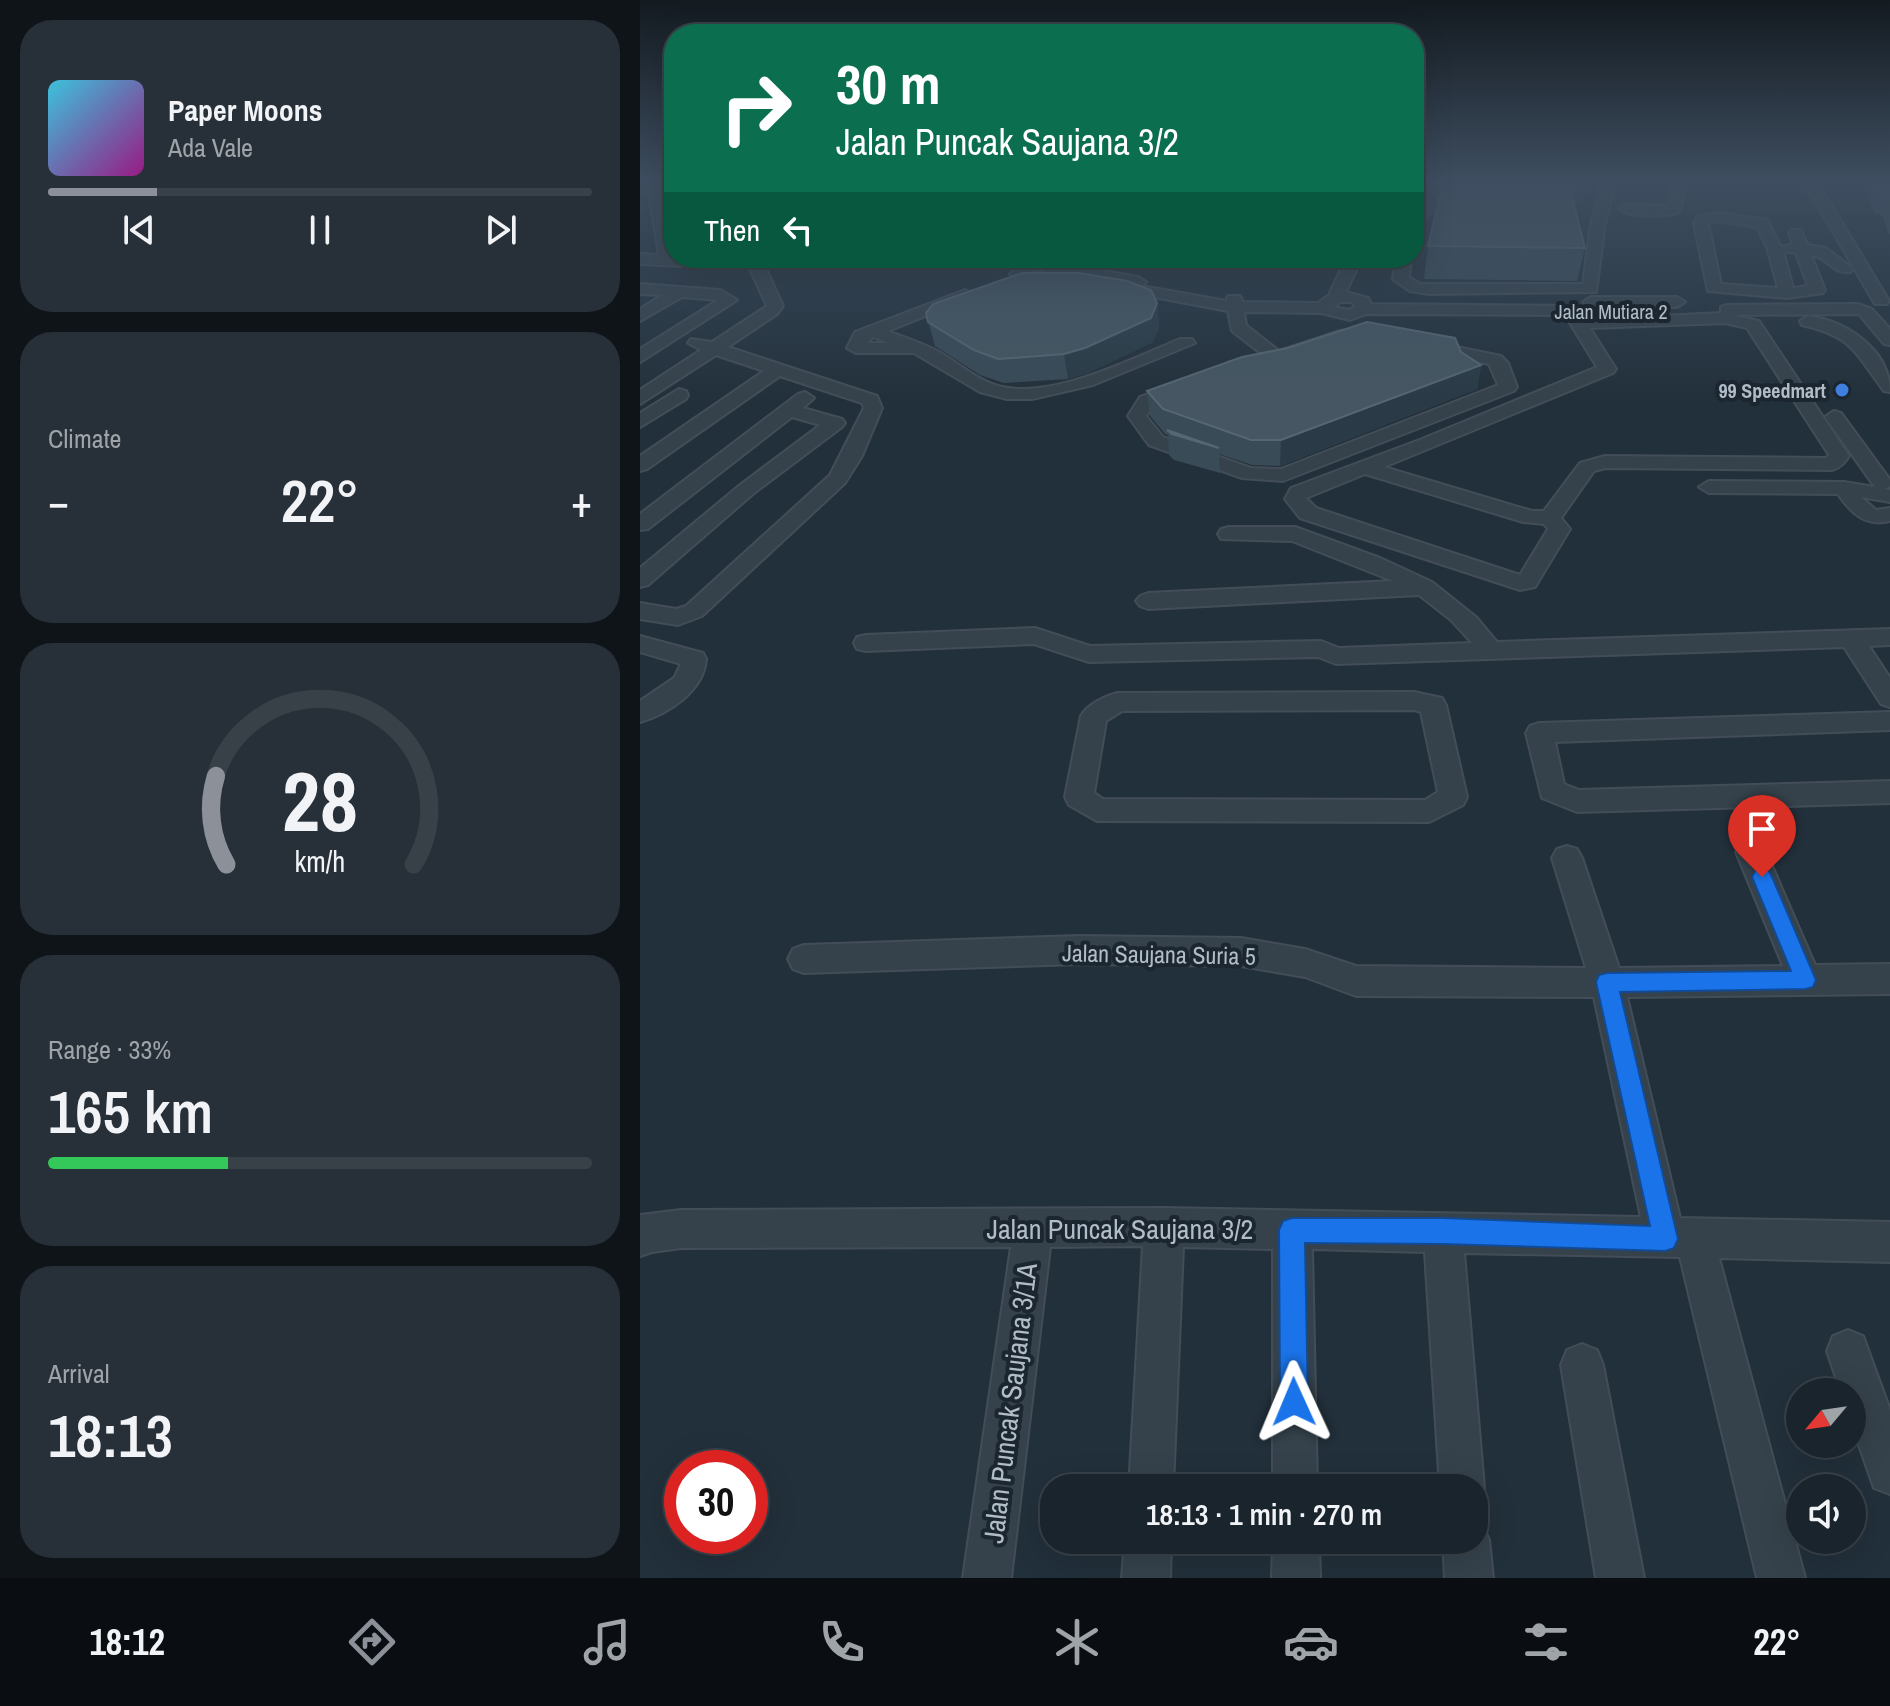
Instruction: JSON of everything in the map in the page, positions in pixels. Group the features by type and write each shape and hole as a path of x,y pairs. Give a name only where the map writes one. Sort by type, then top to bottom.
{"street":[{"path":"1402,268 1401,279 1416,288 1491,291 1590,289 1594,254"},
{"path":"1699,297 1700,254"},
{"path":"1776,254 1787,293"},
{"path":"1699,297 1817,290 1804,254"},
{"path":"1825,254 1845,269"},
{"path":"1836,254 1855,255 1888,309"},
{"path":"1836,254 1860,305 1890,340"},
{"path":"640,259 664,261"},
{"path":"640,398 771,311 775,306 757,268"},
{"path":"1344,302 1352,268"},
{"path":"1242,331 1344,302 1363,268"},
{"path":"1012,278 1033,280 1048,272 1235,303 1344,302"},
{"path":"640,380 751,310 766,287"},
{"path":"640,289 720,295 729,300 640,357"},
{"path":"917,348 856,348 861,336 976,291"},
{"path":"640,316 679,292"},
{"path":"1699,297 1727,297 1756,310 1827,322 1844,328 1890,387"},
{"name":"Jalan Mutiara 2","path":"1344,302 1699,297 1756,310"},
{"name":"Jalan Mutiara 2","path":"1344,302 1614,317 1860,305 1888,309"},
{"path":"1235,303 1267,322 1299,350"},
{"path":"1235,303 1236,325 1276,357"},
{"path":"1756,310 1874,488"},
{"path":"1498,321 1578,323 1614,317 1725,318 1753,325 1839,456 1832,464 1807,465 1605,462 1587,467 1550,518"},
{"path":"1363,467 1531,517 1550,518 1559,529 1527,582 1520,583 1308,513 1295,499 1298,492 1607,369 1578,323"},
{"path":"873,331 917,348 986,388 1021,393 1078,385 1186,343"},
{"path":"1363,333 1470,369 1499,363 1507,389 1283,475 1249,474 1156,441 1146,432 1137,416 1147,401 1172,390 1276,357 1363,333"},
{"path":"640,611 678,617 694,611 838,479 873,408 870,400 697,343"},
{"path":"640,421 738,355"},
{"path":"640,465 779,369"},
{"path":"640,524 823,385"},
{"path":"640,580 747,489 835,423 789,410"},
{"path":"640,465 747,489"},
{"path":"1709,487 1874,488"},
{"path":"1874,488 1860,511 1871,516 1890,514"},
{"path":"1229,534 1295,534 1372,563 1424,587 1465,618 1480,633 1489,649"},
{"path":"1148,601 1424,587"},
{"path":"866,643 1035,636 1089,654 1321,649 1336,656 1890,637"},
{"path":"1851,638 1890,698"},
{"path":"640,644 694,659 694,668 686,682 640,713"},
{"path":"1336,656 1337,700"},
{"path":"1337,700 1414,701 1433,705 1453,797 1429,811 1097,810 1079,797 1094,716 1117,702 1337,700"},
{"path":"1890,721 1539,733 1552,790 1577,801 1890,792"},
{"path":"1751,852 1805,980"},
{"path":"1567,858 1607,982 1781,1578"},
{"name":"Jalan Saujana Suria 5","path":"804,959 1079,950 1241,952 1305,963 1356,981 1472,984 1890,979"},
{"path":"1152,1474 1164,1227"},
{"name":"Jalan Puncak Saujana 3/2","path":"640,1237 644,1233 697,1228 1164,1227 1890,1242"},
{"name":"Jalan Puncak Saujana 3/1A","path":"987,1578 1033,1229"},
{"path":"1292,1230 1295,1474"},
{"path":"1443,1231 1461,1474"},
{"path":"1848,1351 1890,1472"},
{"path":"1582,1365 1620,1578"},
{"path":"1146,1578 1147,1554"},
{"path":"1296,1554 1296,1578"},
{"path":"1467,1554 1469,1578"}],"building":[{"path":"1022,273 1079,273 1127,281 1151,290 1157,303 1151,318 1085,348 1064,354 998,359 974,350 928,322 926,313 933,304"},
{"path":"1367,322 1455,338 1461,352 1481,365 1281,440 1251,440 1163,409 1147,391 1242,357 1288,348"},
{"path":"1167,430 1219,448 1172,434"}],"place":[{"name":"99 Speedmart","path":"1842,390"}],"route":[{"path":"1294,1402 1292,1230 1443,1231 1665,1239 1607,982 1805,980 1762,877"}]}
